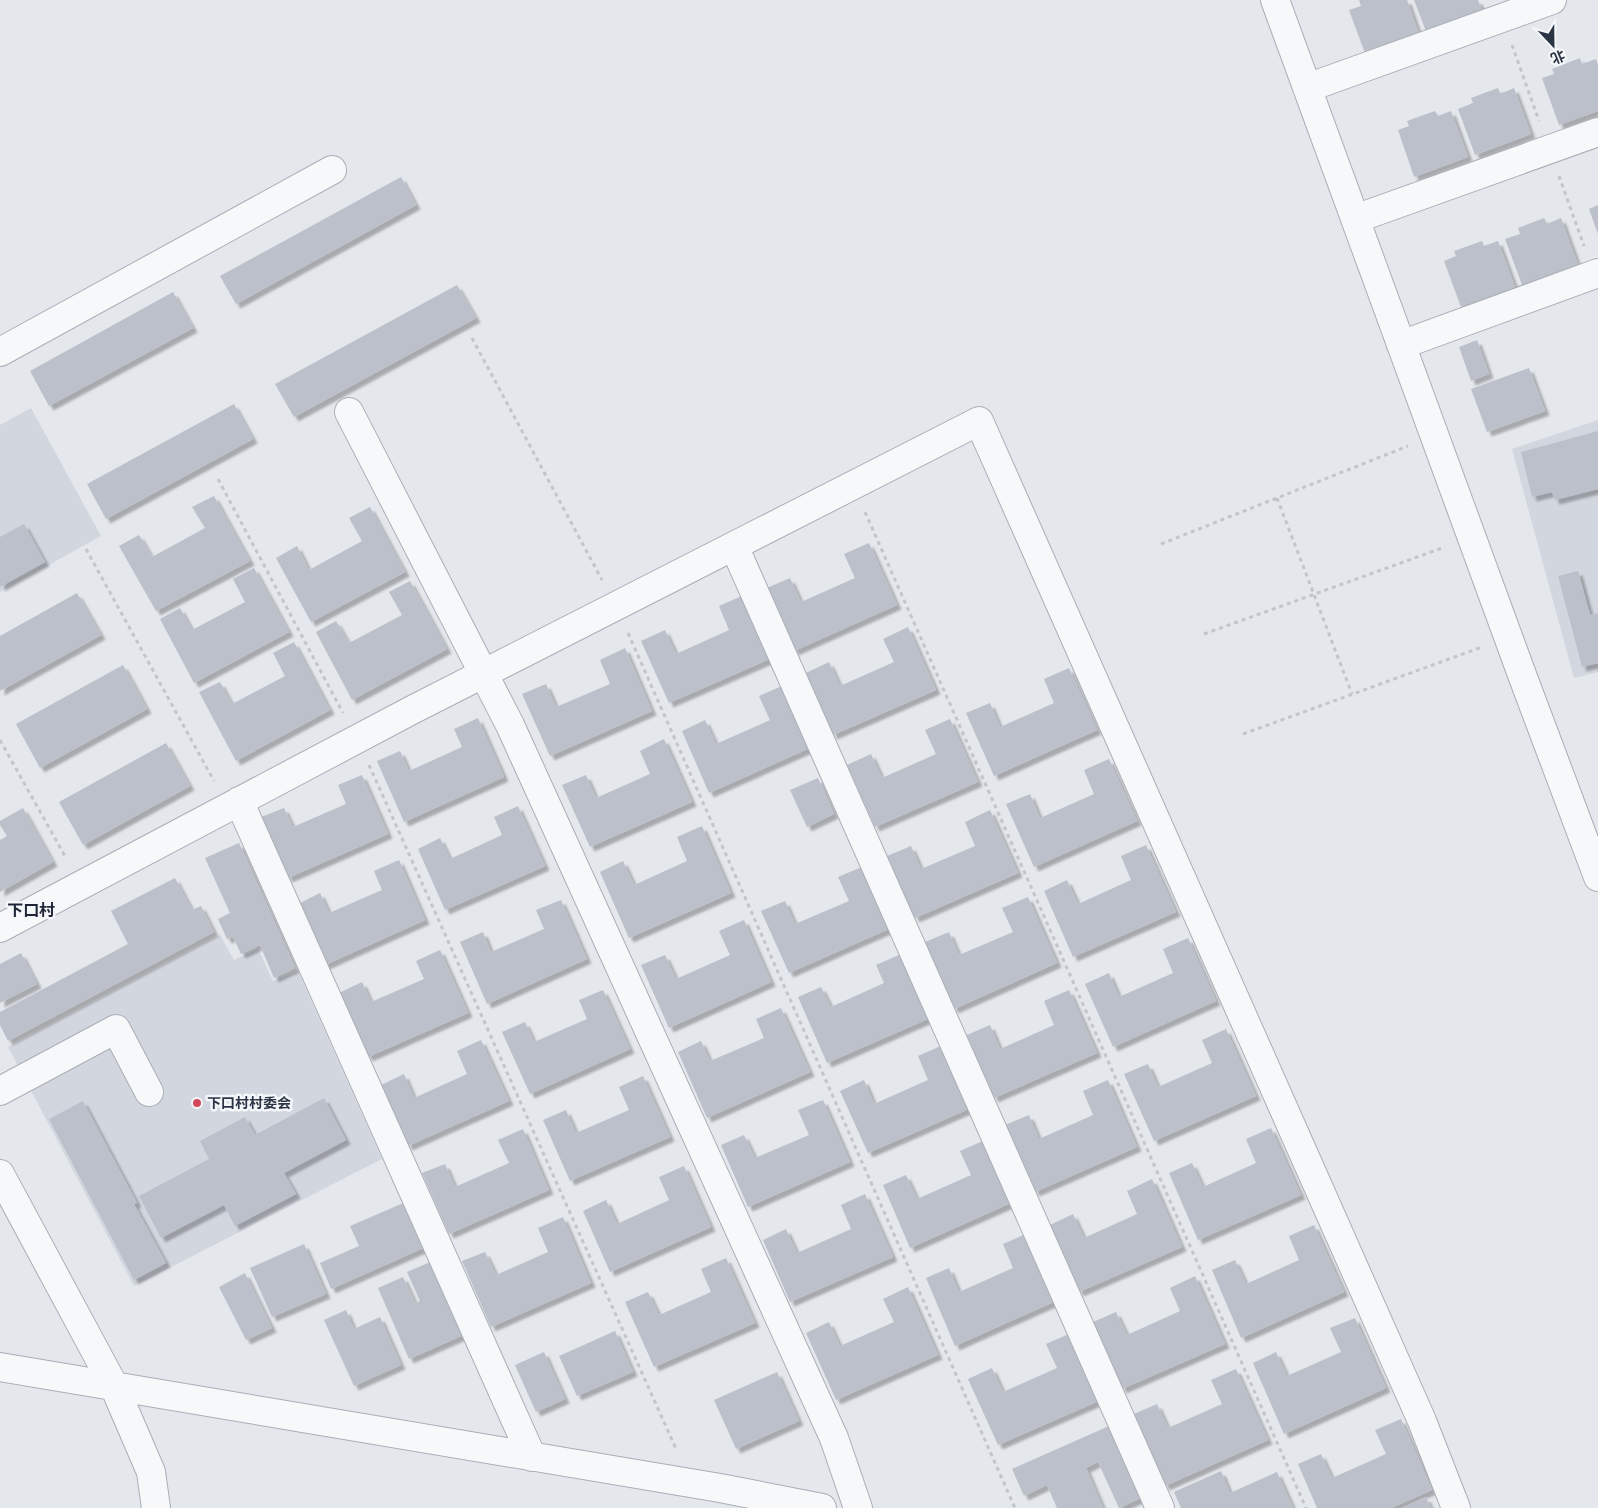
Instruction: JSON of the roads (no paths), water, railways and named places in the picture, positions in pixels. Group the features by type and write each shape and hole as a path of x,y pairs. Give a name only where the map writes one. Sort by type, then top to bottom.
{"street":[{"path":"1275,0 1471,537 1598,877"},
{"path":"1307,88 1552,0"},
{"path":"1355,219 1598,132"},
{"path":"0,352 332,170"},
{"path":"1401,345 1598,274"},
{"path":"349,412 510,725 834,1438 858,1508"},
{"path":"0,928 357,739 979,421 1422,1420 1456,1508"},
{"path":"734,546 1160,1508"},
{"path":"234,804 532,1457"},
{"path":"0,1091 116,1029 149,1092"},
{"path":"0,1174 114,1386 151,1472 156,1508"},
{"path":"0,1367 691,1483 822,1508"}],"place":[{"name":"下口村村委会","path":"197,1103"}],"district":[{"name":"下口村","path":"31,910"}]}
